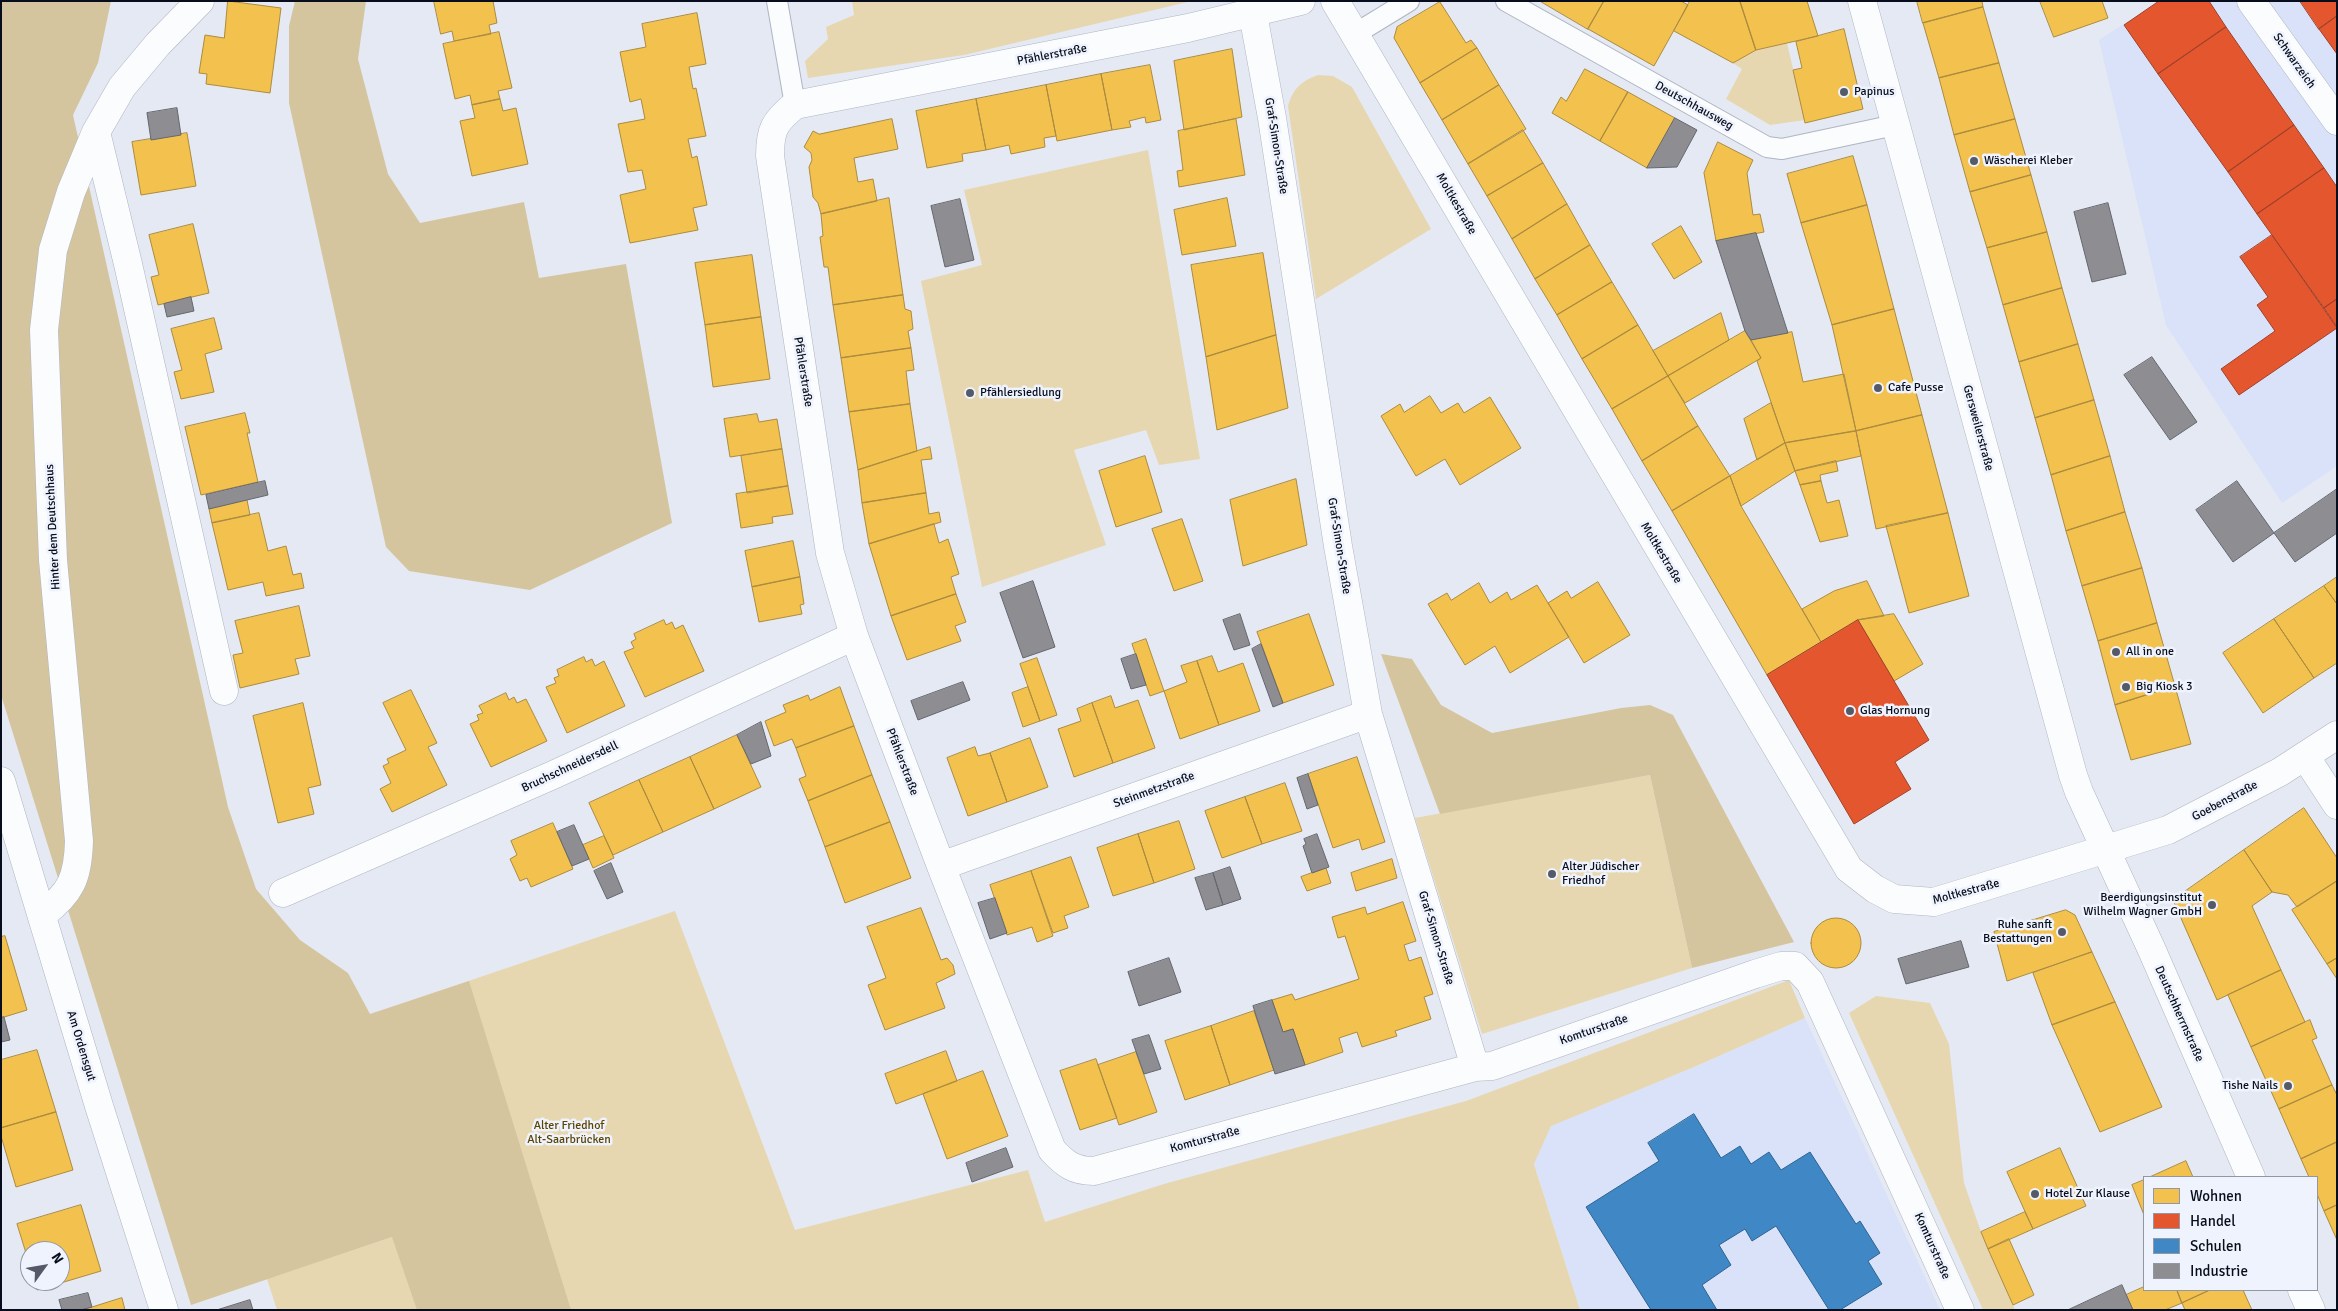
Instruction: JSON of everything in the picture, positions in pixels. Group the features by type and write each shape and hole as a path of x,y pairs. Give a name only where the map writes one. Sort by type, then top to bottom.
{"street":[{"name":"Hinter dem Deutschhaus","path":"42,915 62,900 78,867 79,841 53,560 44,330 53,250 71,192 96,132 122,87 158,44 200,1"},
{"name":"Pfählerstraße","path":"1042,1127 854,636 830,552 770,156 770,134 781,117 795,105 1188,28 1301,1"},
{"name":"Moltkestraße","path":"1335,1 1849,869 1875,889 1894,899 1934,902 2106,851"},
{"name":"Gersweilerstraße","path":"1862,1 2073,775 2106,851"},
{"name":"Schwarzeich","path":"2251,1 2337,121"},
{"name":"Graf-Simon-Straße","path":"1253,14 1272,118 1338,546 1368,714 1475,1067"},
{"path":"96,132 128,264 224,691"},
{"name":"Bruchschneidersdell","path":"283,893 537,783 854,636"},
{"name":"Steinmetzstraße","path":"941,866 1368,714"},
{"name":"Goebenstraße","path":"2106,851 2164,832 2184,823 2273,776 2337,735"},
{"path":"2305,756 2337,805"},
{"name":"Am Ordensgut","path":"1,781 99,1106 164,1310"},
{"name":"Deutschherrnstraße","path":"2106,851 2251,1176"},
{"name":"Komturstraße","path":"1042,1127 1052,1150 1064,1164 1079,1171 1094,1171 1475,1067 1492,1066 1781,966 1795,966 1810,982 1960,1310"},
{"path":"2302,1291 2311,1310"}],"lane":[{"path":"777,1 795,105"},
{"path":"1355,34 1409,1"},
{"name":"Deutschhausweg","path":"1513,3 1767,147 1782,149 1895,125"}],"shaded area":[{"path":"1,1 111,1 98,63 73,115 228,807 256,889 300,940 348,973 370,1014 469,981 571,1310 417,1310 392,1237 191,1305 1,695"},
{"path":"295,1 366,1 358,59 388,174 420,223 524,202 539,278 626,264 672,523 530,590 409,571 386,547 289,103 289,26"},
{"path":"2159,1 2337,1 2337,466 2282,503 2166,325 2099,40"},
{"path":"1381,654 1412,659 1441,705 1492,733 1621,708 1650,705 1673,715 1794,942 1692,968 1650,775 1440,814"},
{"path":"1805,1018 1940,1310 1580,1310 1534,1163 1551,1125 1694,1067"}],"green space":[{"path":"852,1 1192,1 964,55 808,78 805,61 828,39 826,27 854,15"},
{"path":"1787,43 1805,120 1770,125 1726,99 1742,69 1733,63 1756,50"},
{"path":"1318,75 1333,76 1352,87 1431,229 1316,299 1288,106 1298,86"},
{"path":"1148,150 1200,459 1159,465 1146,430 1074,450 1106,545 982,587 921,281 982,265 964,190"},
{"name":"Alter Jüdischer Friedhof","path":"1650,775 1692,968 1482,1034 1415,818"},
{"name":"Alter Friedhof Alt-Saarbrücken","path":"675,911 795,1230 1028,1170 1045,1222 1164,1184 1466,1101 1789,980 1805,1018 1694,1067 1551,1126 1534,1164 1580,1310 277,1310 267,1279 392,1237 324,1030"},
{"path":"1876,996 1930,1003 1949,1044 1964,1183 1981,1232 2015,1310 1983,1310 1849,1013"}],"building: Wohnen":[{"path":"228,1 281,8 270,93 206,84 207,74 199,73 205,35 224,38"},
{"path":"434,1 493,1 497,23 489,25 491,34 454,41 452,31 441,34"},
{"path":"1540,1 1604,1 1588,29"},
{"path":"1604,1 1681,1 1688,5 1654,66 1588,29"},
{"path":"1690,1 1740,1 1756,50 1733,63 1674,31"},
{"path":"1740,1 1807,1 1818,36 1756,50"},
{"path":"1917,1 1982,1 1983,7 1923,23"},
{"path":"2040,1 2102,1 2108,18 2054,37"},
{"path":"1440,2 1466,43 1471,40 1477,48 1420,83 1394,38 1397,27"},
{"path":"1983,7 1999,63 1939,78 1923,23"},
{"path":"697,13 706,64 689,67 693,89 696,88 706,136 688,139 692,158 697,156 707,205 693,208 698,230 630,243 620,195 646,189 642,170 628,172 618,124 645,119 641,99 630,102 620,52 646,47 642,24"},
{"path":"1844,29 1863,109 1805,123 1793,70 1802,68 1796,42"},
{"path":"499,32 512,88 498,91 500,99 472,105 470,95 455,99 443,44"},
{"path":"1477,48 1499,85 1442,120 1420,83"},
{"path":"1232,49 1242,117 1184,130 1174,61"},
{"path":"1999,63 2015,119 1954,135 1939,78"},
{"path":"1150,65 1161,120 1146,123 1145,117 1129,121 1131,127 1112,130 1101,74"},
{"path":"1585,69 1628,92 1600,141 1552,113 1561,97 1566,101"},
{"path":"1101,74 1112,130 1057,141 1046,85"},
{"path":"1046,85 1056,136 1044,138 1045,147 1011,154 1009,145 986,150 976,99"},
{"path":"1499,85 1526,129 1468,164 1442,120"},
{"path":"1628,92 1675,118 1647,168 1600,141"},
{"path":"500,99 503,111 516,108 528,164 472,176 460,121 475,118 472,105"},
{"path":"976,99 986,150 962,154 963,161 927,168 916,111"},
{"path":"892,119 898,149 854,158 858,182 873,179 877,201 821,214 818,203 813,197 809,167 812,160 811,153 804,147 813,131 819,134"},
{"path":"1236,119 1245,175 1179,187 1177,171 1183,170 1178,131"},
{"path":"2015,119 2031,175 1970,192 1954,135"},
{"path":"1523,130 1543,163 1487,196 1468,164"},
{"path":"187,133 196,186 141,195 132,142"},
{"path":"1718,142 1753,160 1747,173 1753,215 1760,214 1764,232 1716,241 1704,173"},
{"path":"1853,156 1867,205 1801,223 1787,174"},
{"path":"1543,163 1567,204 1512,239 1487,196"},
{"path":"2031,175 2047,232 1987,248 1970,192"},
{"path":"889,198 903,295 833,305 828,267 824,267 820,237 823,236 821,214"},
{"path":"1227,198 1236,246 1182,255 1174,210"},
{"path":"1567,204 1590,245 1535,279 1512,239"},
{"path":"1867,205 1894,309 1832,325 1801,223"},
{"path":"193,224 209,293 158,305 151,277 159,275 149,235"},
{"path":"1681,226 1702,262 1674,279 1652,244"},
{"path":"2047,232 2062,288 2003,305 1987,248"},
{"path":"1590,245 1612,282 1557,315 1535,279"},
{"path":"1263,253 1276,335 1206,357 1191,265"},
{"path":"752,255 761,317 705,325 695,263"},
{"path":"1612,282 1638,325 1582,359 1557,315"},
{"path":"2062,288 2078,344 2019,362 2003,305"},
{"path":"903,295 905,309 911,311 913,329 908,331 911,348 841,358 833,305"},
{"path":"1894,309 1922,415 1856,431 1832,325"},
{"path":"1721,313 1729,340 1668,376 1653,351"},
{"path":"761,317 770,379 713,387 705,325"},
{"path":"214,318 222,349 205,354 214,392 181,399 174,372 182,370 171,329"},
{"path":"1638,325 1668,376 1612,409 1582,359"},
{"path":"1745,331 1761,358 1685,403 1668,376"},
{"path":"1792,332 1803,382 1844,374 1856,431 1785,443 1757,361 1761,358 1751,340"},
{"path":"1276,335 1288,408 1217,430 1206,357"},
{"path":"2078,344 2094,400 2035,418 2019,362"},
{"path":"911,348 914,370 906,371 910,404 849,412 841,358"},
{"path":"1668,376 1698,426 1642,461 1612,409"},
{"path":"1430,396 1441,413 1458,403 1464,413 1490,397 1521,448 1460,485 1445,459 1416,476 1381,416 1400,404 1404,412"},
{"path":"2094,400 2110,456 2051,475 2035,418"},
{"path":"1771,403 1785,443 1757,460 1744,419"},
{"path":"910,404 917,451 858,470 849,412"},
{"path":"245,413 250,433 247,433 258,482 201,495 185,427"},
{"path":"757,414 759,422 777,419 782,449 730,457 724,419"},
{"path":"1922,415 1948,513 1876,529 1856,431"},
{"path":"1698,426 1730,476 1672,511 1642,461"},
{"path":"1856,431 1861,456 1795,471 1785,443"},
{"path":"1785,443 1795,471 1741,506 1730,476"},
{"path":"930,447 932,459 921,460 926,493 862,503 858,470"},
{"path":"782,449 788,486 747,493 741,456"},
{"path":"1145,456 1162,512 1116,527 1099,471"},
{"path":"2110,456 2125,512 2066,531 2051,475"},
{"path":"1836,461 1838,471 1820,475 1821,481 1800,485 1795,471"},
{"path":"1730,476 1741,506 1821,642 1767,675 1672,511"},
{"path":"1296,479 1307,545 1243,566 1230,500"},
{"path":"1821,481 1827,503 1839,500 1848,536 1820,542 1800,485"},
{"path":"788,486 793,514 772,517 773,523 741,528 736,494"},
{"path":"926,493 929,514 939,512 941,522 869,544 862,503"},
{"path":"247,500 250,515 212,523 209,509"},
{"path":"2125,512 2142,568 2082,586 2066,531"},
{"path":"259,513 268,551 286,546 293,575 301,573 304,588 266,596 263,582 228,590 212,523"},
{"path":"1948,513 1969,596 1909,613 1886,526"},
{"path":"1182,519 1203,581 1174,591 1152,529"},
{"path":"934,524 939,543 948,539 959,574 951,577 956,594 891,616 869,544"},
{"path":"793,541 800,577 752,587 745,551"},
{"path":"2142,568 2157,623 2098,641 2082,586"},
{"path":"800,577 804,604 800,605 802,614 759,622 752,587"},
{"path":"2337,577 2337,604 2324,586"},
{"path":"1867,581 1884,616 1858,620 1821,642 1802,609 1834,591"},
{"path":"1598,582 1630,635 1584,663 1548,603 1567,591 1571,598"},
{"path":"1479,583 1490,603 1507,592 1511,600 1537,585 1569,637 1510,673 1495,646 1465,665 1428,604 1447,593 1451,600"},
{"path":"2324,586 2337,604 2337,663 2314,678 2274,619"},
{"path":"956,594 966,622 955,626 961,641 907,660 891,616"},
{"path":"299,606 310,656 295,659 299,674 240,688 233,655 243,653 235,621"},
{"path":"1309,614 1334,685 1283,703 1257,632"},
{"path":"1894,614 1923,664 1894,681 1858,620"},
{"path":"2274,619 2314,678 2263,713 2223,653"},
{"path":"664,620 666,625 672,622 675,629 683,625 704,671 645,697 624,652 634,648 631,642 636,639 634,634"},
{"path":"2157,623 2175,686 2115,705 2098,641"},
{"path":"1146,639 1164,691 1150,696 1132,644"},
{"path":"1212,656 1218,672 1243,663 1260,711 1219,725 1197,661"},
{"path":"584,657 586,662 592,659 595,666 604,661 625,706 567,733 546,687 556,683 554,678 559,676 557,670"},
{"path":"1037,658 1057,715 1040,721 1020,664"},
{"path":"1197,661 1219,725 1180,739 1164,691 1187,682 1181,666"},
{"path":"2175,686 2191,744 2131,760 2115,705"},
{"path":"840,687 854,726 796,748 792,739 774,746 765,721 786,712 783,705 808,695 810,700"},
{"path":"1028,687 1040,721 1023,727 1012,693"},
{"path":"411,690 437,743 428,747 447,785 392,812 380,789 391,783 383,766 389,763 387,759 406,750 383,703"},
{"path":"506,693 509,700 514,697 517,703 526,699 547,741 491,767 470,724 479,720 477,715 483,713 479,706"},
{"path":"1111,696 1115,708 1138,700 1155,748 1113,763 1092,703"},
{"path":"303,703 321,785 308,788 314,814 278,823 253,716"},
{"path":"1092,703 1113,763 1074,777 1058,729 1081,721 1077,709"},
{"path":"854,726 872,775 808,801 799,779 806,776 796,748"},
{"path":"737,735 761,787 714,809 690,757"},
{"path":"1030,738 1048,787 1007,802 990,753"},
{"path":"975,747 978,756 990,753 1007,802 968,816 947,758"},
{"path":"690,757 714,809 663,832 639,780"},
{"path":"1357,757 1385,842 1362,850 1359,839 1333,848 1308,774"},
{"path":"872,775 890,822 825,847 808,801"},
{"path":"639,780 663,832 613,855 589,803"},
{"path":"1285,783 1302,831 1262,844 1245,797"},
{"path":"1245,797 1262,844 1222,858 1205,811"},
{"path":"2304,808 2337,858 2337,881 2297,907 2288,895 2272,892 2244,850"},
{"path":"1179,821 1195,869 1154,883 1138,834"},
{"path":"890,822 911,878 845,903 825,847"},
{"path":"553,823 573,869 531,887 527,878 520,881 510,859 517,855 511,841"},
{"path":"1138,834 1154,883 1113,896 1097,848"},
{"path":"604,836 614,858 593,868 583,845"},
{"path":"2244,850 2272,892 2252,906 2281,970 2217,1000 2173,900"},
{"path":"1071,857 1089,907 1064,916 1068,928 1053,933 1031,871"},
{"path":"1392,859 1397,878 1356,891 1351,873"},
{"path":"1326,868 1331,883 1307,891 1301,877"},
{"path":"1031,871 1053,936 1037,942 1032,927 1007,935 990,885"},
{"path":"2337,881 2337,958 2327,964 2292,910"},
{"path":"1403,902 1416,941 1404,945 1409,961 1421,957 1433,994 1424,997 1431,1019 1395,1031 1397,1036 1362,1047 1357,1032 1339,1038 1343,1052 1305,1065 1293,1029 1283,1032 1272,1000 1292,994 1295,1000 1359,979 1345,936 1338,938 1332,917 1365,907 1367,914"},
{"path":"921,908 941,960 947,958 953,965 955,974 936,983 945,1008 885,1030 868,985 886,978 867,927"},
{"path":"2066,910 2075,915 2092,952 2007,981 1994,932"},
{"path":"1836,918 1850,922 1857,929 1861,943 1857,957 1850,964 1836,968 1822,964 1815,957 1811,943 1815,929 1822,922"},
{"path":"5,936 27,1010 1,1018 1,937"},
{"path":"2092,952 2115,1002 2052,1025 2033,973"},
{"path":"2337,958 2337,979 2327,964"},
{"path":"2281,970 2305,1022 2251,1047 2228,995"},
{"path":"2115,1002 2162,1107 2100,1132 2052,1025"},
{"path":"1254,1011 1274,1070 1230,1085 1211,1026"},
{"path":"2310,1020 2317,1038 2312,1040 2332,1085 2279,1109 2251,1047"},
{"path":"1211,1026 1230,1085 1185,1100 1165,1041"},
{"path":"37,1050 56,1112 1,1128 1,1060"},
{"path":"946,1051 957,1081 896,1104 885,1074"},
{"path":"1136,1052 1157,1112 1119,1125 1098,1065"},
{"path":"1096,1059 1117,1118 1080,1130 1060,1071"},
{"path":"983,1071 1008,1136 947,1159 923,1094"},
{"path":"2332,1085 2337,1095 2337,1142 2301,1159 2279,1109"},
{"path":"56,1112 73,1170 16,1187 1,1136 1,1128"},
{"path":"2337,1142 2337,1205 2324,1211 2318,1196 2318,1176 2309,1176 2301,1159"},
{"path":"2060,1148 2086,1206 2033,1229 2007,1172"},
{"path":"2186,1161 2193,1176 2152,1176"},
{"path":"2143,1180 2143,1212 2132,1185"},
{"path":"81,1205 101,1271 70,1280 70,1241 22,1241 17,1224"},
{"path":"2337,1205 2337,1240 2324,1211"},
{"path":"2025,1212 2033,1229 1988,1249 1981,1232"},
{"path":"2009,1239 2034,1295 2013,1305 1988,1249"},
{"path":"2143,1287 2143,1291 2177,1291 2182,1303 2165,1310 2133,1310 2126,1295"},
{"path":"2177,1291 2208,1291 2182,1303"},
{"path":"2208,1291 2243,1291 2252,1310 2185,1310 2182,1303"},
{"path":"122,1298 125,1310 80,1310 92,1307"}],"building: Handel":[{"path":"2159,1 2209,1 2226,27 2158,74 2124,25"},
{"path":"2300,1 2337,1 2337,16 2319,29"},
{"path":"2337,16 2337,54 2319,29"},
{"path":"2226,27 2294,125 2228,172 2158,74"},
{"path":"2294,125 2324,168 2257,214 2228,172"},
{"path":"2324,168 2337,187 2337,299 2324,308 2257,214"},
{"path":"2272,235 2337,328 2239,395 2221,369 2275,331 2257,305 2268,297 2240,257"},
{"path":"2337,299 2337,327 2324,308"},
{"name":"Glas Hornung","path":"1858,620 1929,740 1895,762 1911,789 1854,824 1767,675"}],"building: Schulen":[{"path":"1694,1114 1721,1158 1740,1146 1751,1164 1769,1152 1781,1170 1810,1152 1856,1224 1860,1221 1880,1253 1868,1261 1882,1284 1840,1310 1829,1310 1776,1226 1752,1241 1745,1229 1719,1245 1731,1265 1702,1285 1717,1310 1651,1310 1586,1207 1659,1161 1648,1143"}],"building: Industrie":[{"path":"177,108 181,135 151,140 147,113"},
{"path":"1675,118 1697,130 1677,167 1647,168"},
{"path":"960,199 974,260 945,267 931,206"},
{"path":"2108,203 2126,274 2092,282 2074,212"},
{"path":"1756,233 1788,333 1751,340 1745,331 1716,241"},
{"path":"191,297 194,311 167,317 164,304"},
{"path":"2152,357 2197,422 2170,440 2124,375"},
{"path":"265,481 268,495 209,509 206,495"},
{"path":"2237,481 2274,533 2233,562 2196,510"},
{"path":"2337,489 2337,533 2295,562 2274,533"},
{"path":"1033,581 1055,647 1023,658 1000,593"},
{"path":"1240,614 1250,645 1234,650 1223,620"},
{"path":"1261,644 1283,703 1273,707 1252,649"},
{"path":"1136,654 1146,685 1131,689 1121,659"},
{"path":"963,682 970,700 918,720 911,701"},
{"path":"761,722 771,756 751,764 737,735"},
{"path":"1308,774 1318,805 1307,809 1297,778"},
{"path":"574,825 589,859 572,866 557,832"},
{"path":"1317,834 1329,867 1312,873 1303,846 1306,844 1304,839"},
{"path":"611,863 623,892 607,899 594,871"},
{"path":"1230,867 1241,899 1223,905 1213,873"},
{"path":"1213,873 1223,905 1206,910 1195,878"},
{"path":"995,898 1007,933 990,939 978,903"},
{"path":"1961,941 1969,967 1906,984 1898,959"},
{"path":"1169,958 1181,992 1139,1006 1128,972"},
{"path":"1272,1000 1283,1032 1293,1029 1305,1065 1275,1074 1253,1006"},
{"path":"4,1017 10,1040 1,1042 1,1018"},
{"path":"1149,1035 1161,1069 1144,1074 1132,1040"},
{"path":"1006,1148 1013,1167 972,1182 966,1163"},
{"path":"2122,1285 2133,1310 2068,1310"},
{"path":"88,1293 92,1307 80,1310 62,1310 59,1300"},
{"path":"250,1300 253,1310 217,1310"}],"place":[{"name":"Papinus","path":"1844,92"},
{"name":"Wäscherei Kleber","path":"1974,161"},
{"name":"Cafe Pusse","path":"1878,388"},
{"name":"Pfählersiedlung","path":"970,393"},
{"name":"All in one","path":"2116,652"},
{"name":"Big Kiosk 3","path":"2126,687"},
{"name":"Glas Hornung","path":"1850,711"},
{"name":"Alter Jüdischer Friedhof","path":"1552,874"},
{"name":"Beerdigungsinstitut Wilhelm Wagner GmbH","path":"2212,905"},
{"name":"Ruhe sanft Bestattungen","path":"2062,932"},
{"name":"Tishe Nails","path":"2288,1086"},
{"name":"Hotel Zur Klause","path":"2035,1194"}]}
